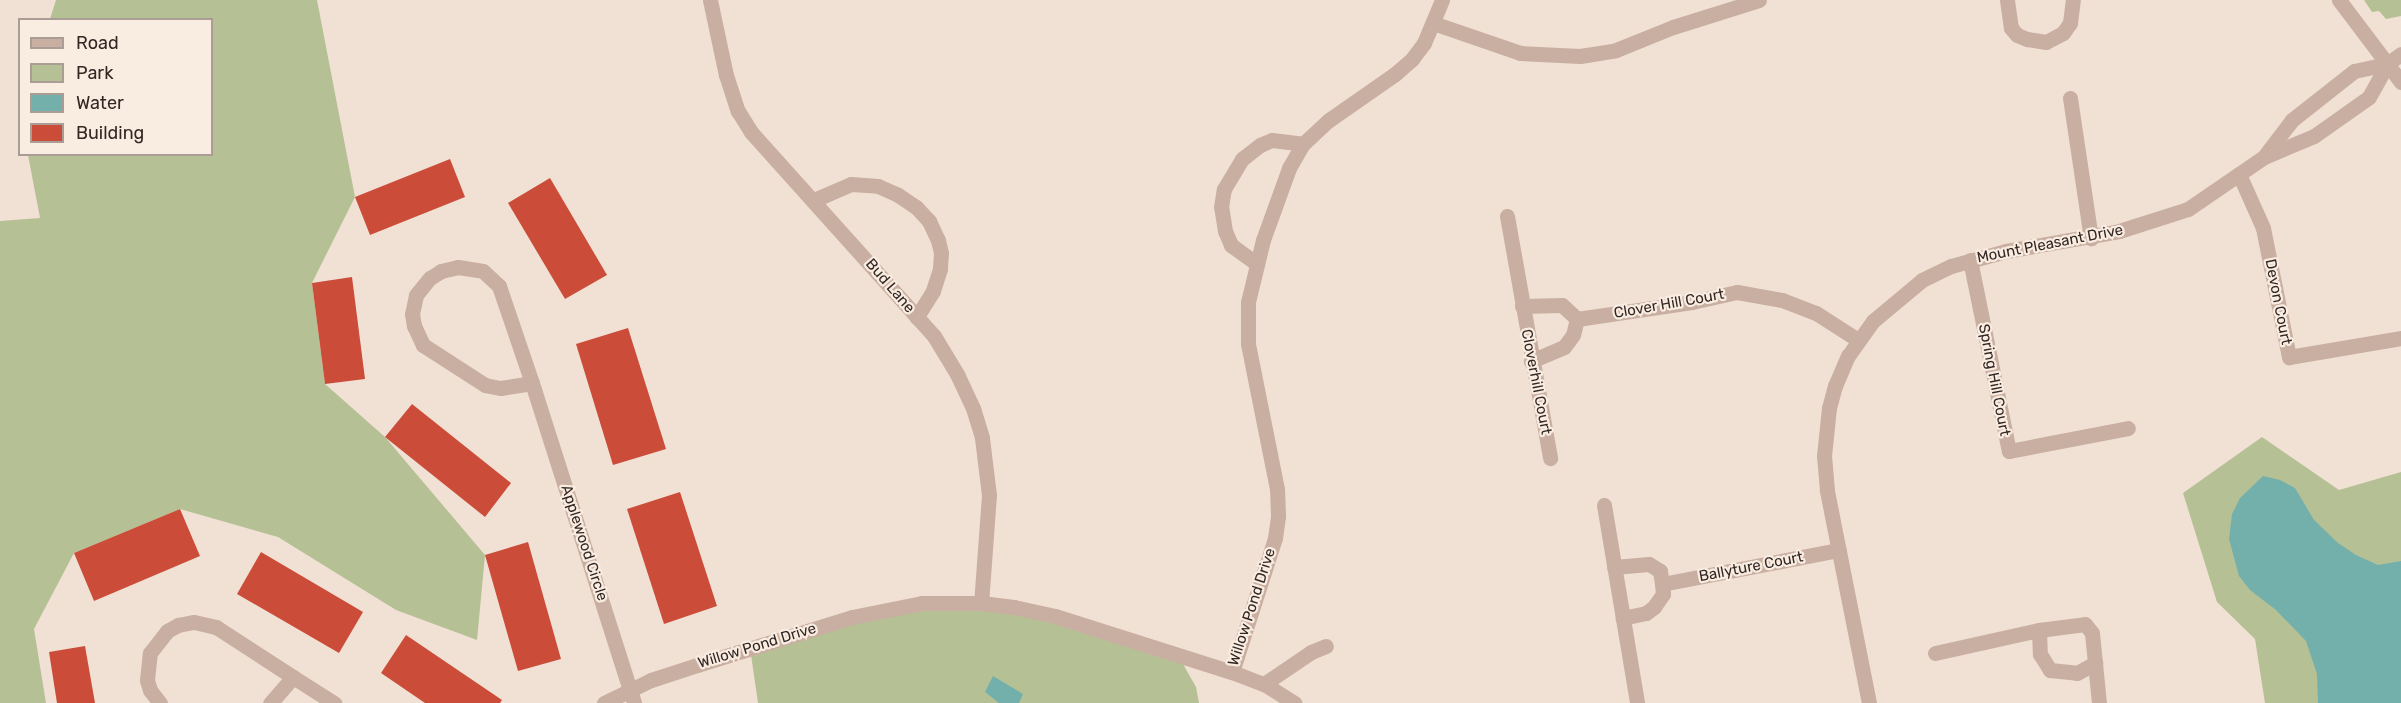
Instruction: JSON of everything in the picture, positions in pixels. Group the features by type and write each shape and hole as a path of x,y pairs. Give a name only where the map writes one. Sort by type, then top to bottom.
{"street":[{"name":"Bud Lane","path":"710,0 726,75 738,111 751,132 934,336 957,374 973,408 982,438 989,495 981,603"},
{"name":"Willow Pond Drive","path":"604,703 632,696 697,665 852,616 922,603 981,603 1055,616 1232,672 1275,538 1278,516 1277,489 1248,344 1248,302 1280,189 1302,144 1329,120 1395,74 1424,43 1442,0"},
{"path":"1433,23 1520,53 1580,56 1616,50 1673,27 1759,0"},
{"path":"2007,0 2011,28 2017,35 2046,42 2063,33 2070,23 2073,0"},
{"path":"2339,0 2401,82"},
{"path":"2387,64 2401,54"},
{"name":"Mount Pleasant Drive","path":"2265,157 2292,120 2354,71 2387,64"},
{"name":"Mount Pleasant Drive","path":"1869,703 1827,490 1824,437 1835,386 1858,340 1886,308 1922,280 1970,260 2006,251 2091,237 2158,220 2187,209 2265,157 2314,136 2369,97 2387,64"},
{"path":"2070,98 2091,237"},
{"path":"1257,264 1231,245 1225,231 1221,207 1224,189 1242,159 1260,145 1272,140 1302,144"},
{"name":"Devon Court","path":"2239,174 2263,228 2289,357 2401,338"},
{"path":"814,200 851,184 878,186 916,207 929,221 941,253 939,269 933,291 917,317"},
{"path":"1507,216 1522,306 1562,305 1577,319 1573,335 1564,347 1531,361"},
{"name":"Spring Hill Court","path":"1970,260 2008,451 2128,428"},
{"name":"Applewood Circle","path":"532,383 500,388 485,385 423,345 414,327 412,314 416,295 430,278 441,271 458,267 473,268 483,271 499,286 532,383 632,696"},
{"name":"Clover Hill Court","path":"1577,319 1692,302 1737,292 1782,300 1816,312 1858,340"},
{"name":"Cloverhill Court","path":"1522,306 1550,458"},
{"path":"1604,505 1637,703"},
{"name":"Ballyture Court","path":"1662,584 1839,550"},
{"path":"1614,567 1649,564 1660,571 1663,594 1654,607 1646,613 1623,618"},
{"path":"160,703 150,690 146,666 158,639 178,625 194,622 216,627 334,703"},
{"path":"1935,653 2039,630 2085,624 2092,633 2099,703"},
{"path":"2039,630 2040,654 2050,670 2077,673 2095,663"},
{"path":"1264,684 1311,652 1326,646"},
{"path":"1232,672 1264,684 1294,703"},
{"path":"270,703 293,677"}],"green space":[{"path":"56,0 317,0 355,197 312,283 325,384 385,437 485,555 477,640 396,610 278,537 180,509 74,553 34,629 46,703 0,703 0,221 40,218 28,156 213,156 213,18 50,18"},
{"path":"2364,0 2401,0 2401,16 2386,19 2379,11 2372,12"},
{"path":"2262,437 2339,490 2401,472 2401,703 2265,703 2255,639 2217,602 2183,493"},
{"path":"981,603 1179,657 1196,687 1199,703 758,703 750,648 852,617"}],"water":[{"path":"2263,476 2280,480 2295,488 2314,520 2338,543 2356,555 2378,565 2401,561 2401,703 2318,703 2317,674 2306,641 2276,610 2250,590 2239,576 2229,539 2232,514 2240,498"},
{"path":"993,676 1023,694 1019,703 999,703 985,692"}],"building":[{"path":"450,159 465,197 370,235 355,197"},
{"path":"550,178 607,275 565,299 508,203"},
{"path":"352,277 365,379 325,384 312,283"},
{"path":"628,328 666,449 613,465 576,344"},
{"path":"412,404 511,483 485,517 385,437"},
{"path":"680,492 717,606 664,624 627,509"},
{"path":"180,509 200,556 94,601 74,553"},
{"path":"528,542 561,659 518,671 485,555"},
{"path":"261,552 363,612 339,653 237,594"},
{"path":"406,635 502,700 500,703 425,703 381,673"},
{"path":"85,646 95,703 57,703 49,652"}]}
